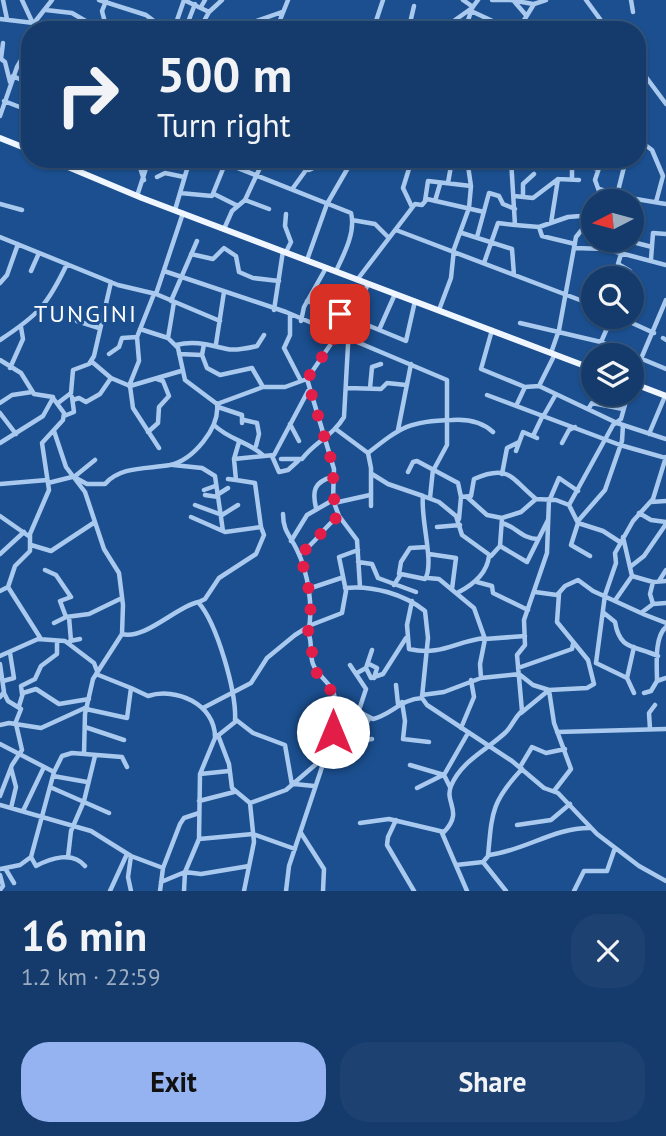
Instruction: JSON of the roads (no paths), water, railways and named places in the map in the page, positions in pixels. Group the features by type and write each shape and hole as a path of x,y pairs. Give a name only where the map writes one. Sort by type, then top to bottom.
{"main road":[{"path":"0,138 21,146"},
{"path":"70,168 137,196 581,364"},
{"path":"644,387 665,396"}],"street":[{"path":"3,0 7,19"},
{"path":"22,0 32,21"},
{"path":"39,21 52,0"},
{"path":"105,21 102,11 104,0 146,15 152,21"},
{"path":"178,21 184,0 208,12"},
{"path":"190,21 198,6 205,0"},
{"path":"204,21 208,12 222,0"},
{"path":"280,21 288,0"},
{"path":"376,21 383,0"},
{"path":"463,0 472,9 494,21"},
{"path":"468,21 478,0"},
{"path":"492,0 531,1 534,4"},
{"path":"512,0 525,14"},
{"path":"522,21 534,4 546,0"},
{"path":"586,0 601,21"},
{"path":"631,0 633,12"},
{"path":"410,21 414,6"},
{"path":"454,21 472,9"},
{"path":"46,10 72,13 86,21"},
{"path":"257,21 282,12"},
{"path":"0,19 21,24"},
{"path":"3,43 0,59 5,62 10,83"},
{"path":"0,116 3,99 21,61"},
{"path":"13,76 21,80"},
{"path":"646,79 666,104"},
{"path":"3,99 21,108"},
{"path":"646,146 652,150 663,176 656,202"},
{"path":"140,168 144,180"},
{"path":"137,196 147,168"},
{"path":"175,210 187,168"},
{"path":"214,194 224,168"},
{"path":"238,168 345,209 352,215 347,246 336,271"},
{"path":"224,229 232,211 245,200 258,168"},
{"path":"293,188 310,168"},
{"path":"309,171 316,168"},
{"path":"307,260 327,204 348,168"},
{"path":"409,168 403,188 412,207"},
{"path":"448,183 450,168"},
{"path":"439,310 451,278 454,250 469,208 471,186 468,168"},
{"path":"512,168 515,225"},
{"path":"572,168 572,179"},
{"path":"596,168 599,169 595,180 598,189"},
{"path":"618,189 624,168"},
{"path":"157,177 164,173 184,177"},
{"path":"523,197 523,184 534,174"},
{"path":"514,196 533,198 558,179 579,180"},
{"path":"551,223 558,179"},
{"path":"357,279 412,207 415,204 422,205 425,201 426,181 471,186"},
{"path":"435,201 440,183"},
{"path":"477,237 489,193 499,196 503,204 515,209"},
{"path":"180,194 206,197 214,194 239,206"},
{"path":"245,200 269,209"},
{"path":"644,200 666,204"},
{"path":"425,201 484,212"},
{"path":"0,204 22,210"},
{"path":"159,448 130,400 130,386 139,361 137,337 183,213"},
{"path":"274,310 284,252 291,242 285,226 286,214"},
{"path":"484,264 498,223 539,227 568,217 581,216"},
{"path":"352,220 375,224 389,238"},
{"path":"539,227 542,236 574,246 605,248 666,265"},
{"path":"396,230 581,300"},
{"path":"539,386 553,354 574,246 581,232"},
{"path":"462,233 513,250 514,275"},
{"path":"651,259 653,233 666,234"},
{"path":"0,237 111,282 155,294 220,321"},
{"path":"169,338 173,301 180,276 197,241"},
{"path":"0,283 7,275 18,244"},
{"path":"644,245 652,247"},
{"path":"191,254 213,259 224,248 236,256 239,272 253,278 279,281"},
{"path":"31,271 39,253"},
{"path":"621,254 618,264 621,266"},
{"path":"0,340 21,327 43,306 67,264"},
{"path":"301,321 307,302 326,268"},
{"path":"163,271 290,315 447,380 447,445 434,469 422,519 429,554 427,578"},
{"path":"41,639 11,594 4,589 15,566 28,554 30,537 48,492 42,443 64,416 74,412 71,393 73,370 91,361 111,282"},
{"path":"308,390 272,456 275,469 279,472 288,470 311,447 326,440 337,430 347,410 351,318 368,284"},
{"path":"216,344 225,292"},
{"path":"379,330 394,293"},
{"path":"644,355 666,300"},
{"path":"307,302 406,341 415,301"},
{"path":"217,405 263,387 285,387 304,380 336,335 338,313"},
{"path":"290,315 290,335 284,348 304,380 326,440 334,469 333,501 339,516 356,541 360,587"},
{"path":"77,321 99,328"},
{"path":"520,323 601,342 607,329"},
{"path":"10,368 23,339 21,327"},
{"path":"644,328 654,333"},
{"path":"140,329 169,338 176,345 181,371 190,386 217,405 242,415 243,422 257,423 259,434 256,446"},
{"path":"492,330 481,369 526,387 539,386 620,424 666,439"},
{"path":"176,345 189,342 216,344 229,349 254,347 262,343 264,335"},
{"path":"109,354 119,347 122,338 137,337"},
{"path":"204,344 202,355 205,365 216,374 237,374 252,368 263,387"},
{"path":"179,354 202,355"},
{"path":"0,360 21,373 32,392"},
{"path":"644,360 666,369"},
{"path":"91,361 111,378 130,386 181,371"},
{"path":"370,388 372,367 381,364"},
{"path":"398,430 411,364"},
{"path":"74,400 79,398 87,401 97,397 111,378"},
{"path":"148,432 158,423 159,407 169,396 163,381 157,379"},
{"path":"347,388 381,389 387,383 406,385"},
{"path":"517,404 526,387"},
{"path":"0,402 12,395 32,392 53,399 64,416"},
{"path":"58,403 71,393"},
{"path":"516,451 523,432 535,437 543,415 556,394"},
{"path":"487,395 517,404 620,445 666,457 650,503 639,513 615,553 616,563 605,595 596,663"},
{"path":"649,434 665,396"},
{"path":"0,443 43,416 53,399"},
{"path":"589,408 592,403 623,409"},
{"path":"173,464 202,443 214,425 217,405"},
{"path":"590,556 571,545 578,522 605,490 620,445 620,424 624,406"},
{"path":"0,413 16,434"},
{"path":"368,453 398,430 431,419 467,419 493,432"},
{"path":"290,424 299,441"},
{"path":"569,505 606,439 620,424"},
{"path":"214,425 239,442 256,446 264,456"},
{"path":"562,443 569,430 576,427"},
{"path":"337,430 368,453 372,474 371,506"},
{"path":"54,431 72,476 85,492 109,560 120,575 122,634 96,672 86,708 84,754"},
{"path":"236,480 234,459 239,442"},
{"path":"502,474 507,447 519,442"},
{"path":"234,459 272,456"},
{"path":"281,459 299,460"},
{"path":"0,484 47,482 72,476 94,460"},
{"path":"408,472 415,461 434,469 458,483 464,497 487,515 511,526 525,538 538,539"},
{"path":"72,476 87,484 104,484 110,477 122,472 173,464 205,470 215,476 223,531"},
{"path":"464,497 471,495 474,479 491,472 521,482 536,499"},
{"path":"372,474 388,484 426,497 459,522"},
{"path":"316,508 314,488 320,481 332,477"},
{"path":"520,713 517,652 525,646 524,620 547,553 550,499 559,478 578,491"},
{"path":"122,634 137,634 171,613 205,599 219,578 256,554 264,535 256,483 228,479"},
{"path":"215,486 204,493 217,496 228,488"},
{"path":"291,541 307,515 316,508 333,501 370,495"},
{"path":"464,497 459,522 462,535 489,556"},
{"path":"502,521 521,512 536,499 550,499 569,505 578,522 622,540 632,576 616,599"},
{"path":"650,503 666,500"},
{"path":"195,505 222,515"},
{"path":"222,515 238,505"},
{"path":"630,567 644,556 666,523 650,520 639,513"},
{"path":"283,514 283,528 299,554 308,589 311,625 308,632 313,643 312,662 333,693 332,741 323,758 295,847 286,891"},
{"path":"0,516 30,537"},
{"path":"299,554 316,542 324,528 339,516"},
{"path":"191,517 223,531 261,527"},
{"path":"500,546 526,563 548,520"},
{"path":"489,556 493,556 500,546 502,521"},
{"path":"31,545 51,551 95,522"},
{"path":"437,527 459,522"},
{"path":"0,554 24,532"},
{"path":"394,585 401,562 410,548 427,547"},
{"path":"203,708 251,683 278,647 311,625 342,614 344,588 341,555 358,550"},
{"path":"429,554 456,558 452,589"},
{"path":"457,593 477,583 488,565 489,556"},
{"path":"358,562 369,562 378,578 416,592"},
{"path":"45,570 56,575 71,597 60,601 68,617 68,641 94,663 96,672"},
{"path":"653,604 650,594 656,581 666,570"},
{"path":"399,575 434,577 476,611 484,639 481,678"},
{"path":"632,576 666,581"},
{"path":"308,589 341,578"},
{"path":"518,671 533,685 549,690 593,686 589,662 557,622 559,594 565,586 578,580 666,625 662,631 657,681 652,691 644,693"},
{"path":"477,583 492,586 493,593 528,610"},
{"path":"344,588 360,587 399,595 425,611 427,652 422,697"},
{"path":"535,592 559,594"},
{"path":"54,623 68,617 89,614 122,598"},
{"path":"412,601 407,637 409,649 427,652 484,639 525,636"},
{"path":"184,891 185,872 199,839 201,774 216,736 232,725 235,719 227,663 198,602"},
{"path":"643,614 653,604 666,603"},
{"path":"604,613 615,622 621,641 658,656"},
{"path":"374,678 386,671 390,660 407,637"},
{"path":"0,656 41,639 80,639"},
{"path":"0,796 11,767 21,753 22,741 16,724 20,714 21,686 35,679 41,666 57,654 57,641"},
{"path":"346,705 369,718 384,716 400,703 444,692 471,680 518,671 572,649 573,643"},
{"path":"634,647 627,678 634,693"},
{"path":"357,673 367,666 372,650"},
{"path":"3,681 14,678 10,653"},
{"path":"589,662 627,678"},
{"path":"0,664 2,695 19,706"},
{"path":"349,665 366,689 358,713"},
{"path":"367,666 377,668 374,678"},
{"path":"367,666 374,678"},
{"path":"96,672 148,696 165,692 193,701 211,717 234,792 250,803 254,842 244,891"},
{"path":"657,681 666,678"},
{"path":"460,728 474,697 471,680"},
{"path":"396,685 405,721 403,739 429,742"},
{"path":"0,725 16,724 41,728 86,708 126,719 131,688"},
{"path":"22,694 37,690 59,704 89,699"},
{"path":"450,788 464,765 506,732 515,716 549,690"},
{"path":"549,690 557,732 565,749 570,772 554,791"},
{"path":"422,697 460,728 521,768 544,788 554,791 615,848 666,881"},
{"path":"650,729 649,713 655,705"},
{"path":"360,740 369,718"},
{"path":"235,719 253,733 285,745 293,785"},
{"path":"85,727 124,740"},
{"path":"557,732 666,729"},
{"path":"418,788 444,775 468,733"},
{"path":"332,741 339,738 353,742 372,739"},
{"path":"0,744 21,753 54,774 87,782"},
{"path":"488,856 489,822 494,809 532,747 546,752 565,749"},
{"path":"14,883 3,868 23,864 31,857 50,787 62,755 122,757 127,766"},
{"path":"68,857 95,756"},
{"path":"250,803 293,785 312,764 323,758"},
{"path":"410,765 444,775 450,788 454,813 449,827 442,834"},
{"path":"11,767 16,787 11,808"},
{"path":"23,811 44,767"},
{"path":"201,774 229,771"},
{"path":"293,785 314,786"},
{"path":"50,787 109,813"},
{"path":"199,801 234,792"},
{"path":"517,825 551,820 570,804"},
{"path":"0,805 97,834 129,855 163,868"},
{"path":"160,891 163,868 180,824 184,818 199,813"},
{"path":"360,823 376,818 396,820 442,834 467,891"},
{"path":"396,820 389,831 387,845 414,891"},
{"path":"456,866 483,862 488,856 574,828 592,828"},
{"path":"199,839 253,834 295,847 307,845"},
{"path":"301,834 324,869 323,891"},
{"path":"254,842 260,836"},
{"path":"574,891 583,871 607,870 615,848"},
{"path":"110,891 129,855"},
{"path":"129,855 128,877 131,891"},
{"path":"31,857 36,866 68,857 79,859 85,866"},
{"path":"483,862 506,891"},
{"path":"161,882 185,872 201,874 249,866"},
{"path":"0,875 3,887 0,890"}],"district":[{"name":"TUNGINI","path":"86,313"}]}
